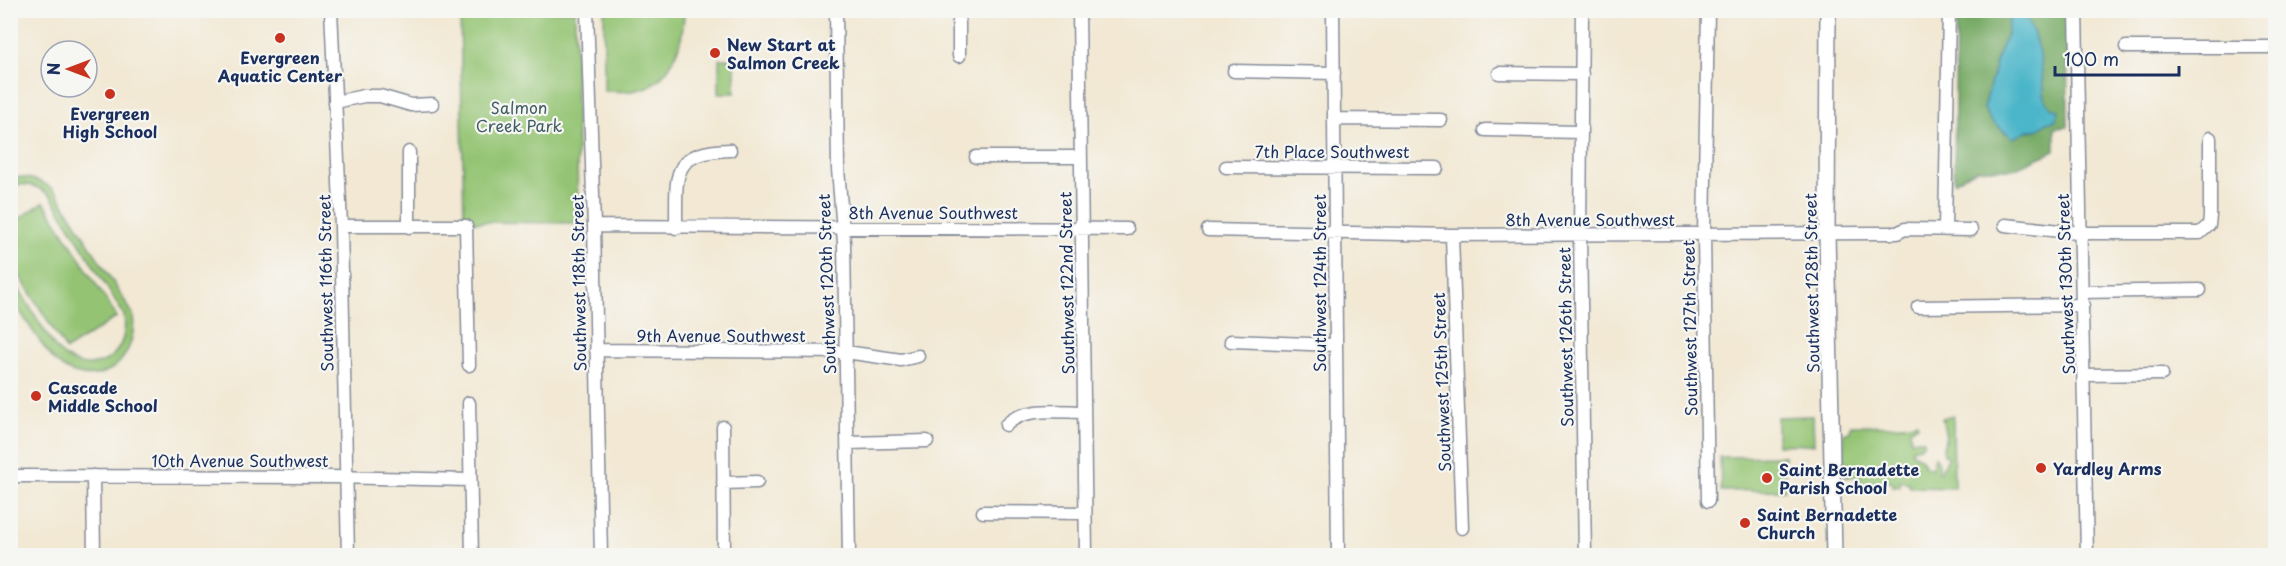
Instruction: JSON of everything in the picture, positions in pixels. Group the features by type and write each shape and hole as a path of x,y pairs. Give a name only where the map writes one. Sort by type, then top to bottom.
{"main road":[{"name":"Southwest 128th Street","path":"1828,10 1827,233 1834,555"}],"street":[{"name":"Southwest 116th Street","path":"331,10 341,226 348,555"},
{"name":"Southwest 118th Street","path":"587,10 601,555"},
{"name":"Southwest 120th Street","path":"836,10 838,169 843,229 846,352 849,555"},
{"path":"959,10 959,56"},
{"name":"Southwest 122nd Street","path":"1079,10 1086,555"},
{"name":"Southwest 124th Street","path":"1333,10 1338,555"},
{"name":"Southwest 126th Street","path":"1581,10 1580,235 1585,555"},
{"name":"Southwest 127th Street","path":"1708,10 1704,235 1708,501"},
{"path":"1946,230 1949,10"},
{"name":"Southwest 130th Street","path":"2076,10 2087,555"},
{"path":"2126,47 2276,47"},
{"path":"1234,71 1334,73"},
{"path":"1499,73 1582,74"},
{"path":"335,102 366,96 380,96 411,105 432,104"},
{"path":"1334,119 1441,120"},
{"path":"1485,130 1581,132"},
{"path":"2005,225 2079,233 2200,233 2209,225 2210,216 2210,138"},
{"path":"676,228 677,179 680,167 697,153 730,150"},
{"path":"409,152 409,227"},
{"path":"976,157 1081,157"},
{"name":"7th Place Southwest","path":"1226,167 1437,168"},
{"path":"341,226 466,226 469,365"},
{"name":"8th Avenue Southwest","path":"594,226 1127,229"},
{"name":"8th Avenue Southwest","path":"1208,230 1452,235 1704,235 1897,233 1905,229 1971,230"},
{"name":"Southwest 125th Street","path":"1452,235 1462,528"},
{"path":"2082,292 2200,291"},
{"path":"1918,307 2083,305"},
{"path":"1231,341 1335,345"},
{"name":"9th Avenue Southwest","path":"596,350 846,352 901,360 918,356"},
{"path":"2085,375 2162,374"},
{"path":"469,403 472,555"},
{"path":"1006,425 1018,417 1034,413 1084,412"},
{"path":"723,427 723,555"},
{"path":"848,443 927,441"},
{"name":"10th Avenue Southwest","path":"10,476 470,480"},
{"path":"93,476 94,555"},
{"path":"723,483 757,482"},
{"path":"983,512 1085,513"}],"green space":[{"name":"Salmon Creek Park","path":"460,11 575,11 578,223 464,222"},
{"path":"604,11 684,11 678,49 666,72 657,81 632,91 604,91"},
{"path":"1956,11 2067,11 2068,127 2055,128 2055,151 2013,169 1978,169 1954,182","holes":["2008,22 2033,32 2040,56 2045,100 2051,107 2058,110 2037,130 2005,133 1984,109 1998,55 2007,34"]},
{"path":"719,59 735,59 735,93 719,93"},
{"path":"20,177 40,182 57,193 133,314 131,342 126,354 109,371 97,375 84,375 61,366 38,338 11,294 11,276 54,346 66,357 91,365 103,362 113,355 120,345 124,331 124,315 51,196 32,186 22,184 11,186 11,180"},
{"path":"44,202 117,317 66,350 11,262 11,224"},
{"path":"1953,415 1954,488 1910,487 1909,483 1900,481 1900,486 1892,486 1892,482 1875,481 1874,486 1860,488 1860,476 1845,477 1843,434 1850,432 1851,425 1894,426 1917,422 1918,425 1910,430 1911,440 1924,440 1924,443 1912,449 1912,452 1923,460 1924,466 1932,468 1935,456 1939,463 1938,472 1940,472 1948,456 1944,455 1946,436 1942,418"},
{"path":"1813,416 1814,444 1777,445 1777,417"},
{"path":"1784,456 1785,490 1721,491 1720,457"}],"water":[{"path":"2010,14 2024,14 2033,32 2040,56 2045,100 2051,107 2059,110 2055,121 2047,122 2037,130 2028,130 2014,138 1991,121 1984,109 1998,55 2007,34"}],"place":[{"name":"Evergreen Aquatic Center","path":"280,38"},
{"name":"New Start at Salmon Creek","path":"715,53"},
{"name":"Evergreen High School","path":"110,94"},
{"name":"Cascade Middle School","path":"36,396"},
{"name":"Yardley Arms","path":"2041,468"},
{"name":"Saint Bernadette Parish School","path":"1767,478"},
{"name":"Saint Bernadette Church","path":"1745,523"}]}
